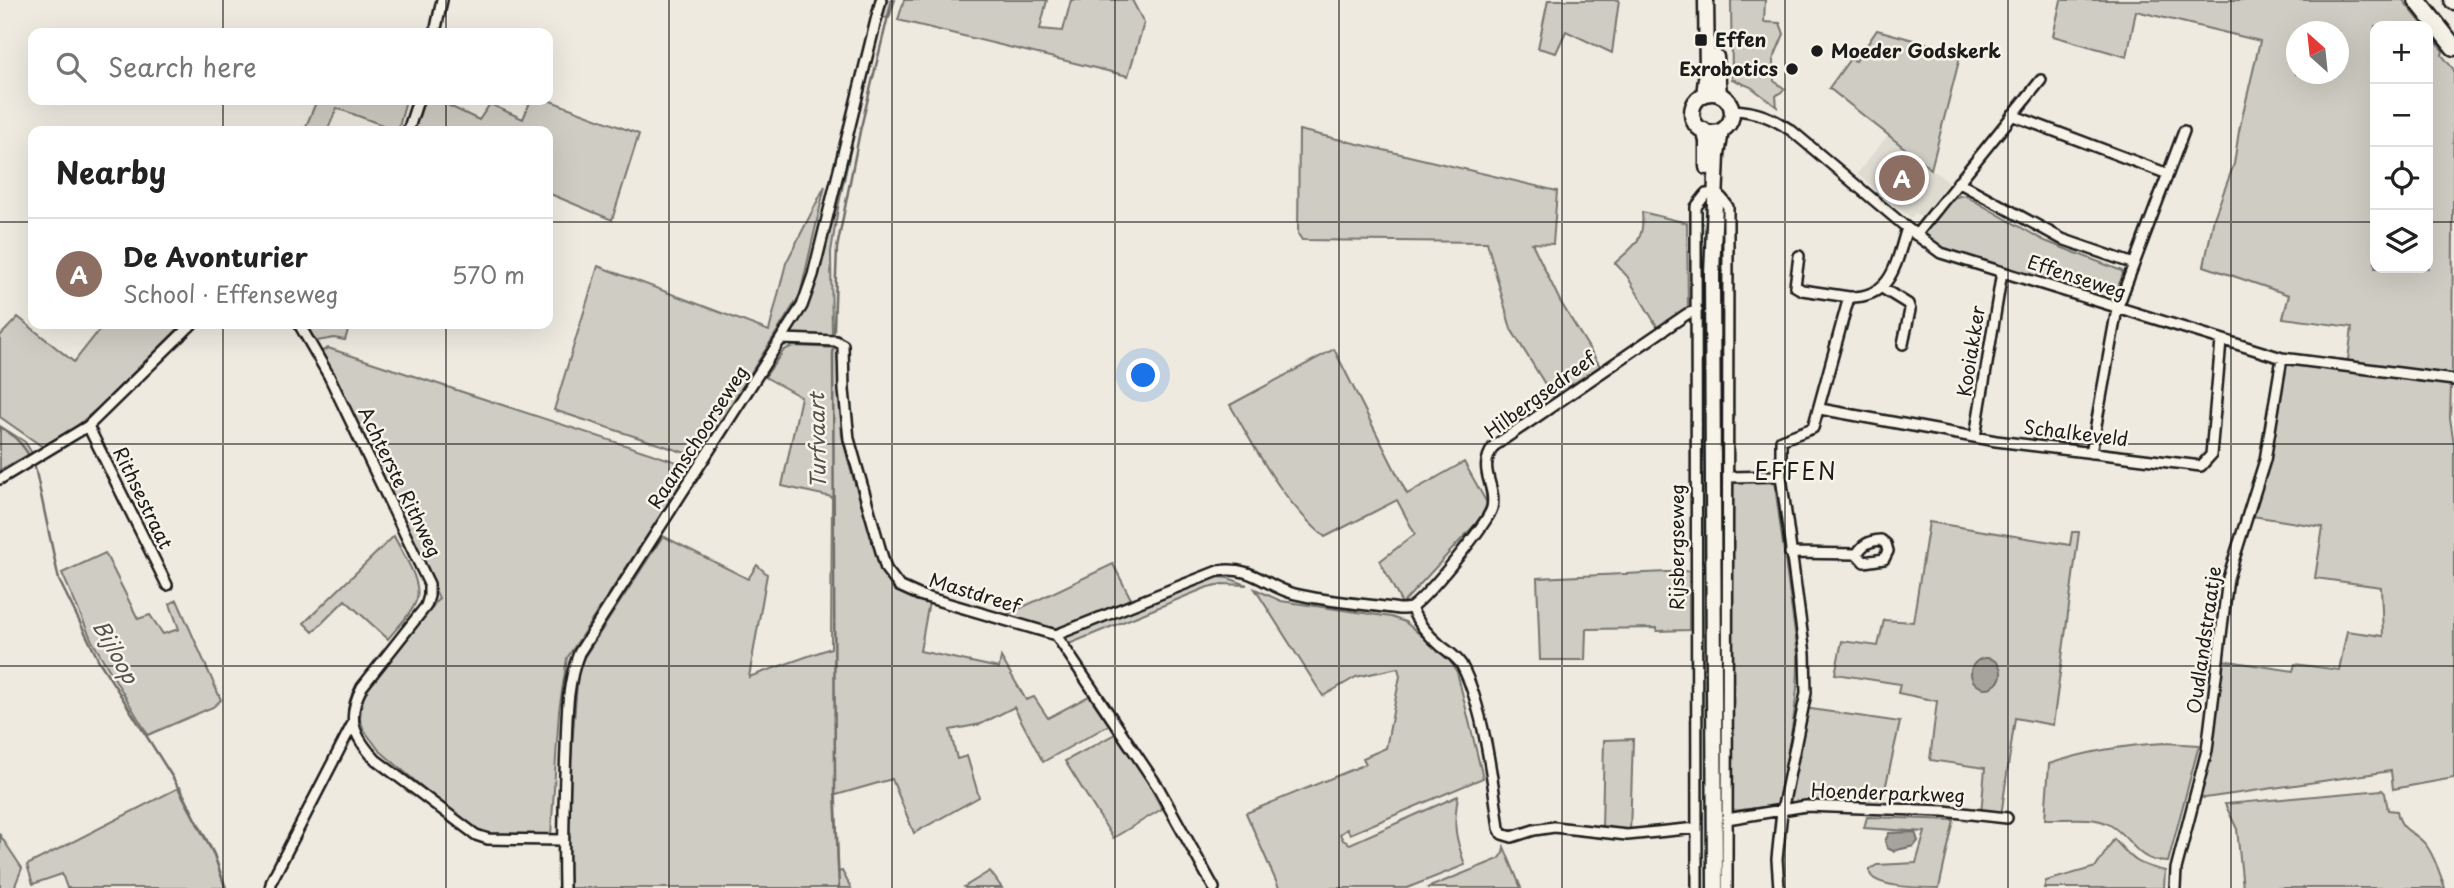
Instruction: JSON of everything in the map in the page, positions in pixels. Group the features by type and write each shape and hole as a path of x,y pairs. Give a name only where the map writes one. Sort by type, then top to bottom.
{"highway":[{"path":"2417,0 2451,43"}],"main road":[{"path":"1711,0 1719,94"},
{"path":"1704,95 1711,0"},
{"path":"1719,94 1726,98 1733,110 1728,126 1721,131 1707,132 1694,122 1692,106 1704,95 1719,94"},
{"name":"Rijsbergseweg","path":"1703,130 1711,193 1715,888"},
{"name":"Rijsbergseweg","path":"1711,193 1721,131"}],"street":[{"path":"436,28 442,0"},
{"name":"Raamschoorseweg","path":"564,888 568,699 572,671 579,653 802,306 813,275 881,0"},
{"path":"1916,235 2041,80"},
{"path":"410,126 416,105"},
{"name":"Effenseweg","path":"1733,110 1746,110 1772,117 1941,253 2282,358 2454,380"},
{"path":"2012,115 2168,174"},
{"path":"2091,453 2117,309 2185,131"},
{"path":"1958,182 2062,239 2134,264"},
{"path":"1711,193 1722,197 1728,207 1727,888"},
{"name":"Rijsbergseweg","path":"1698,888 1696,207 1711,193"},
{"path":"1798,256 1794,286 1802,290 1855,297 1882,288 1890,279 1907,228"},
{"name":"Kooiakker","path":"1975,437 2002,272"},
{"path":"1882,288 1908,304 1903,344"},
{"path":"1779,888 1777,859 1782,811 1806,693 1805,654 1781,476 1782,440 1813,428 1849,297"},
{"name":"Hilbergsedreef","path":"1411,608 1460,555 1489,518 1493,495 1485,464 1494,446 1675,322 1697,310"},
{"path":"0,479 88,426 187,329"},
{"name":"Achterste Rithweg","path":"270,888 352,725 357,696 426,606 429,596 429,584 329,376 302,329"},
{"name":"Mastdreef","path":"782,339 833,341 843,345 849,439 886,569 900,586 919,595 1056,635"},
{"name":"Schalkeveld","path":"1820,409 1975,437 2202,466 2211,455 2221,341"},
{"name":"Oudlandstraatje","path":"2175,888 2176,869 2207,750 2228,578 2265,460 2282,358"},
{"name":"Rithsestraat","path":"88,426 167,585"},
{"path":"1729,477 1781,476"},
{"path":"1790,553 1857,554"},
{"path":"1214,888 1158,787 1056,635 1218,570 1233,568 1249,572 1293,594 1399,609 1411,608 1422,628 1455,657 1462,668 1475,702 1493,776 1502,834 1512,837 1554,827 1627,835 1697,828"},
{"path":"352,725 365,748 376,760 476,835 488,839 563,840"},
{"name":"Hoenderparkweg","path":"1727,820 1806,806 1944,811 2007,818"}],"shaded area":[{"path":"876,0 895,0 889,18 880,17 877,27 838,208 831,252 832,339 799,337 791,334 811,295"},
{"path":"904,0 1047,0 1040,29 1063,31 1071,0 1132,0 1144,23 1128,76 898,20"},
{"path":"1548,0 1619,0 1612,53 1566,31 1556,53 1538,48"},
{"path":"1731,0 1765,0 1764,22 1780,23 1784,34 1773,60 1774,81 1785,89 1776,96 1777,107 1751,87 1732,79"},
{"path":"2061,0 2403,0 2420,21 2370,21 2370,273 2433,273 2433,38 2454,70 2452,375 2284,355 2348,360 2352,327 2283,318 2289,295 2204,266 2214,218 2234,164 2260,41 2136,11 2127,57 2053,36"},
{"path":"1877,30 1961,53 1931,169 1829,88 1850,59 1856,61"},
{"path":"553,102 639,134 612,220 553,195 553,126 415,126 422,105 448,105 479,120 489,105 492,105 523,119 529,105 553,105"},
{"path":"315,105 405,105 399,126 385,126 337,108 329,126 306,126"},
{"path":"1299,130 1557,191 1553,244 1532,243 1560,301 1600,366 1553,397 1511,329 1487,242 1302,240 1298,234"},
{"path":"1888,135 1948,182 1921,217 1915,213 1911,218 1857,174"},
{"path":"825,186 800,295 698,457 554,410 598,266 769,331 786,263"},
{"path":"1964,195 2045,241 2122,271 2123,275 2112,302 1945,249 1922,236 1952,198"},
{"path":"1642,212 1687,223 1688,309 1658,328 1627,276 1615,263 1640,236"},
{"path":"18,317 28,325 28,329 33,329 74,362 100,329 178,329 99,407 77,426 43,447 0,417 0,336"},
{"path":"304,329 348,329 345,340 334,338 312,342"},
{"path":"793,346 837,348 842,436 881,568 900,591 929,602 920,651 999,668 1001,657 1026,700 1034,697 1048,718 1089,696 1109,725 1043,762 1014,707 981,724 950,730 957,759 967,756 979,797 914,833 892,779 836,795 838,872 842,871 851,888 569,888 571,754 578,673 583,659 663,536 748,579 757,565 767,574 749,677 831,648 832,497 782,486 801,397 765,377 784,350"},
{"path":"328,348 692,467 567,658 559,711 551,836 493,834 471,829 379,750 364,730 360,719 362,697 439,598 363,435 318,353"},
{"path":"1334,349 1407,494 1464,462 1487,503 1481,518 1402,604 1380,561 1415,534 1397,500 1325,537 1309,523 1283,492 1230,405"},
{"path":"2288,363 2451,385 2450,418 2454,444 2454,778 2393,789 2391,771 2198,797 2221,660 2293,671 2295,664 2339,670 2347,631 2383,636 2381,587 2315,578 2323,527 2252,516 2270,455 2283,370"},
{"path":"0,426 25,442 32,453 0,470"},
{"path":"1774,479 1798,655 1794,712 1777,806 1732,811 1732,481"},
{"path":"1929,522 2070,545 2072,532 2079,532 2053,725 2015,718 2001,816 1981,814 1985,768 1930,760 1937,701 1898,693 1900,684 1835,674 1842,641 1878,646 1884,620 1913,622"},
{"path":"394,536 414,575 417,598 412,609 388,639 345,600 313,632 304,623"},
{"path":"105,553 138,619 150,615 163,634 179,629 170,604 177,600 221,700 213,707 148,735 92,641 62,573"},
{"path":"1113,564 1131,599 1056,629 1006,615"},
{"path":"1689,571 1689,630 1586,629 1585,660 1540,660 1537,578"},
{"path":"1218,577 1247,585 1222,584 1208,587 1069,644 1064,637 1207,579"},
{"path":"1255,589 1281,601 1391,617 1405,622 1450,661 1457,672 1483,778 1350,834 1347,829 1340,834 1343,840 1350,844 1458,796 1456,831 1465,865 1407,888 1279,888 1246,813 1366,764 1363,758 1386,748 1400,676 1398,668 1356,677 1323,696"},
{"path":"1986,658 1997,662 2001,673 1997,684 1986,688 1975,684 1971,673 1975,662"},
{"path":"1804,708 1900,722 1881,807 1787,805"},
{"path":"1115,734 1145,777 1162,809 1113,838 1065,761"},
{"path":"1633,739 1630,833 1602,828 1604,740"},
{"path":"2165,743 2199,745 2168,862 2157,861 2141,854 2118,830 2103,822 2087,819 2045,819 2049,764 2107,749"},
{"path":"180,787 214,854 225,888 67,888 62,874 33,884 27,865"},
{"path":"2382,790 2388,810 2397,811 2405,827 2429,850 2445,888 2243,888 2237,829 2225,804"},
{"path":"1867,817 1954,820 1939,888 1896,886 1876,880 1870,869 1877,865 1916,863 1925,832 1864,828"},
{"path":"1915,832 1918,841 1914,846 1893,851 1887,848 1885,841 1889,833"},
{"path":"0,835 22,868 14,888 0,888"},
{"path":"2114,839 2136,861 2165,871 2164,888 2044,888 2046,881 2096,867"},
{"path":"1504,847 1521,888 1427,888 1499,859"},
{"path":"990,871 1002,888 964,887"}],"waterway":[{"name":"Turfvaart","path":"839,888 835,789 833,355 837,248 860,131 892,0"},
{"name":"Bijloop","path":"0,427 21,444 35,467 59,580 99,661 173,778 214,855 226,888"}],"place":[{"name":"Effen","path":"1701,40"},
{"name":"Moeder Godskerk","path":"1817,51"},
{"name":"Exrobotics","path":"1792,69"},
{"name":"De Avonturier","path":"1902,178"}],"district":[{"name":"EFFEN","path":"1796,472"}]}
